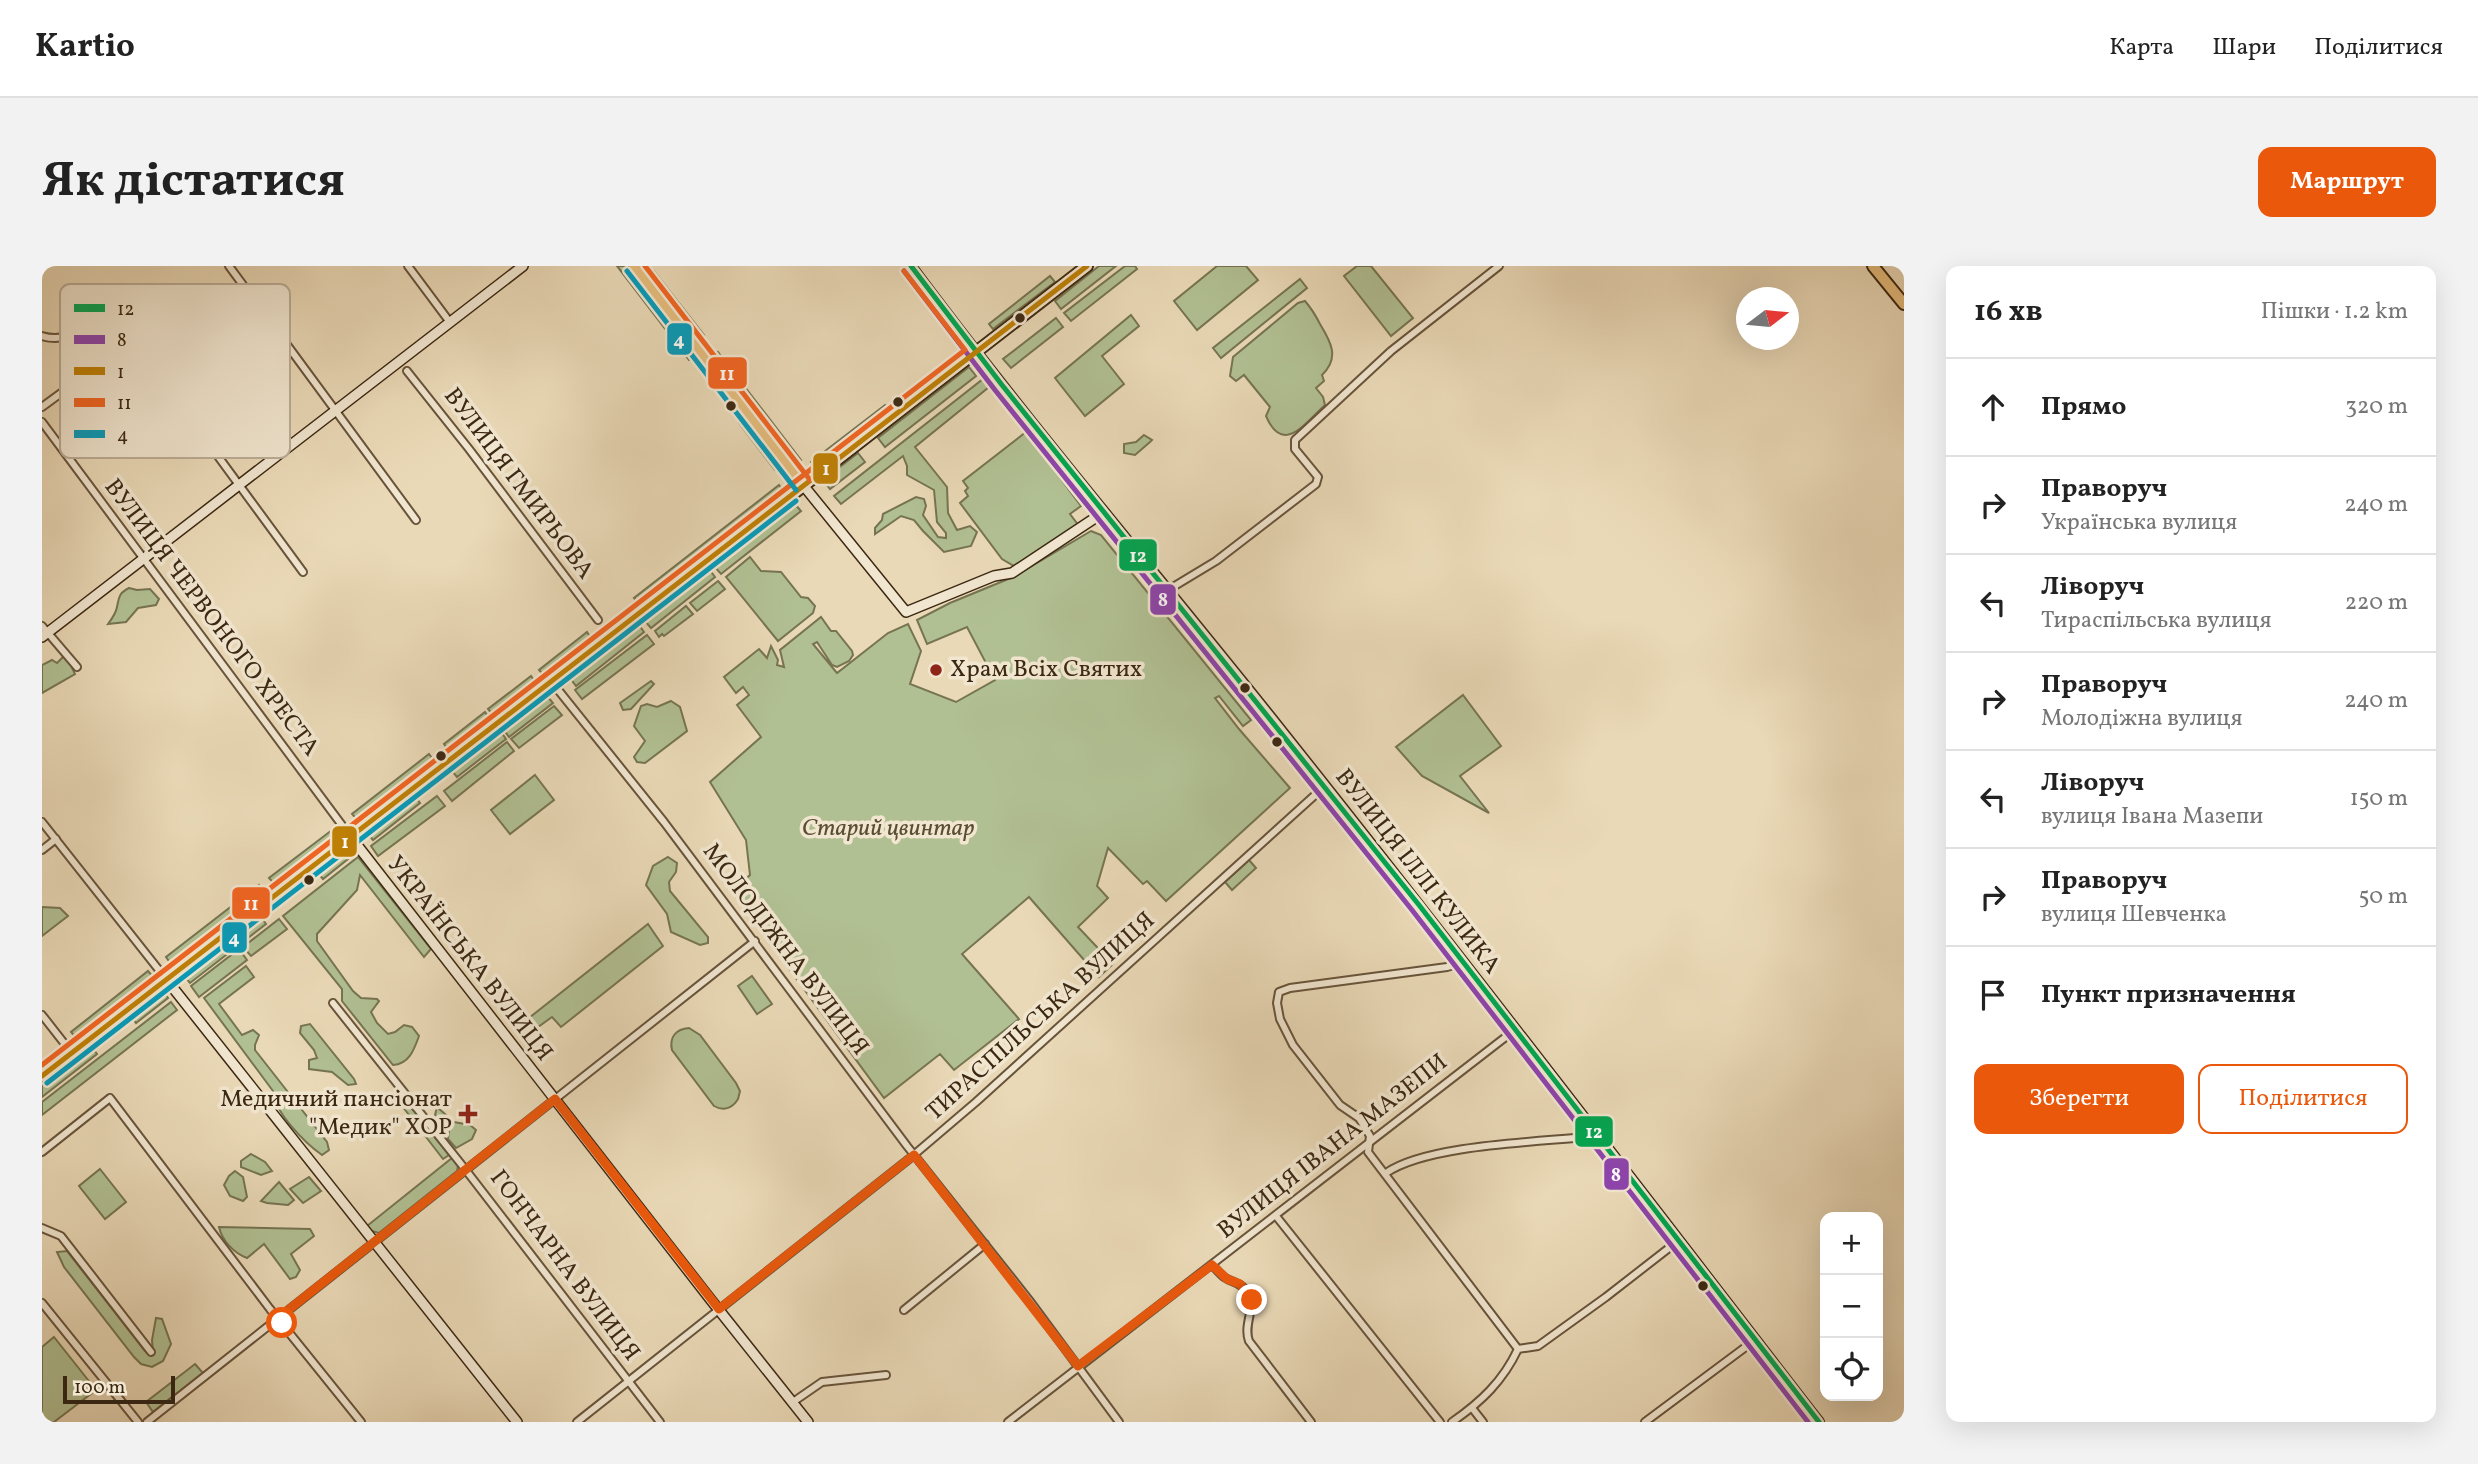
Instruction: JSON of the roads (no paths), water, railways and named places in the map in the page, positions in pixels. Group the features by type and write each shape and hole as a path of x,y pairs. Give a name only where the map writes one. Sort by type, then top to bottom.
{"main road":[{"path":"634,266 803,485"},
{"path":"42,1076 1087,266"},
{"path":"1873,266 1904,304"}],"street":[{"path":"229,266 242,284"},
{"path":"408,266 449,321"},
{"path":"290,445 523,266"},
{"name":"ВУЛИЦЯ ІЛЛІ КУЛИКА","path":"911,266 1464,962 1818,1422"},
{"path":"1168,590 1223,555 1316,484 1318,477 1295,449 1295,440 1391,351 1499,266"},
{"path":"42,335 60,339"},
{"path":"290,349 416,520"},
{"name":"ВУЛИЦЯ ГМИРЬОВА","path":"407,371 598,620"},
{"path":"42,407 60,394"},
{"name":"ВУЛИЦЯ ЧЕРВОНОГО ХРЕСТА","path":"42,422 60,446"},
{"name":"ВУЛИЦЯ ЧЕРВОНОГО ХРЕСТА","path":"69,458 350,836"},
{"path":"217,458 303,572"},
{"path":"77,667 44,632 273,458"},
{"path":"803,485 906,612 994,576 1012,573 1104,512"},
{"name":"МОЛОДІЖНА ВУЛИЦЯ","path":"551,681 664,822 1119,1422"},
{"name":"ТИРАСПІЛЬСЬКА ВУЛИЦЯ","path":"577,1422 914,1155 1036,1051 1325,786"},
{"path":"42,822 517,1422"},
{"name":"УКРАЇНСЬКА ВУЛИЦЯ","path":"350,836 808,1422"},
{"path":"42,850 56,839"},
{"path":"147,1422 755,941"},
{"path":"1464,962 1447,967 1290,988 1279,992 1277,1003 1280,1019 1293,1045 1339,1105 1359,1118 1370,1136 1368,1152 1518,1349"},
{"name":"ГОНЧАРНА ВУЛИЦЯ","path":"333,1003 466,1169 660,1422"},
{"path":"42,1015 71,1052"},
{"name":"ВУЛИЦЯ ІВАНА МАЗЕПИ","path":"1007,1422 1516,1029"},
{"path":"42,1152 110,1098 278,1318 362,1422"},
{"path":"1386,1173 1395,1167 1439,1154 1587,1137 1596,1133"},
{"path":"1276,1216 1440,1422"},
{"path":"42,1228 61,1236 151,1352"},
{"path":"1518,1349 1538,1346 1678,1241"},
{"path":"904,1310 985,1244"},
{"path":"1212,1265 1227,1279 1240,1284 1251,1297 1246,1334 1248,1341 1311,1422"},
{"path":"42,1303 138,1422"},
{"path":"1645,1422 1755,1340"},
{"path":"1452,1422 1495,1387 1509,1369 1518,1349"},
{"path":"793,1402 822,1382 886,1375"},
{"path":"1472,1408 1483,1422"}],"place":[{"name":"Храм Всіх Святих","path":"936,670"},
{"name":"Медичний пансіонат \"Медик\" ХОР","path":"468,1114"}],"park label":[{"name":"Старий цвинтар","path":"888,829"}]}
